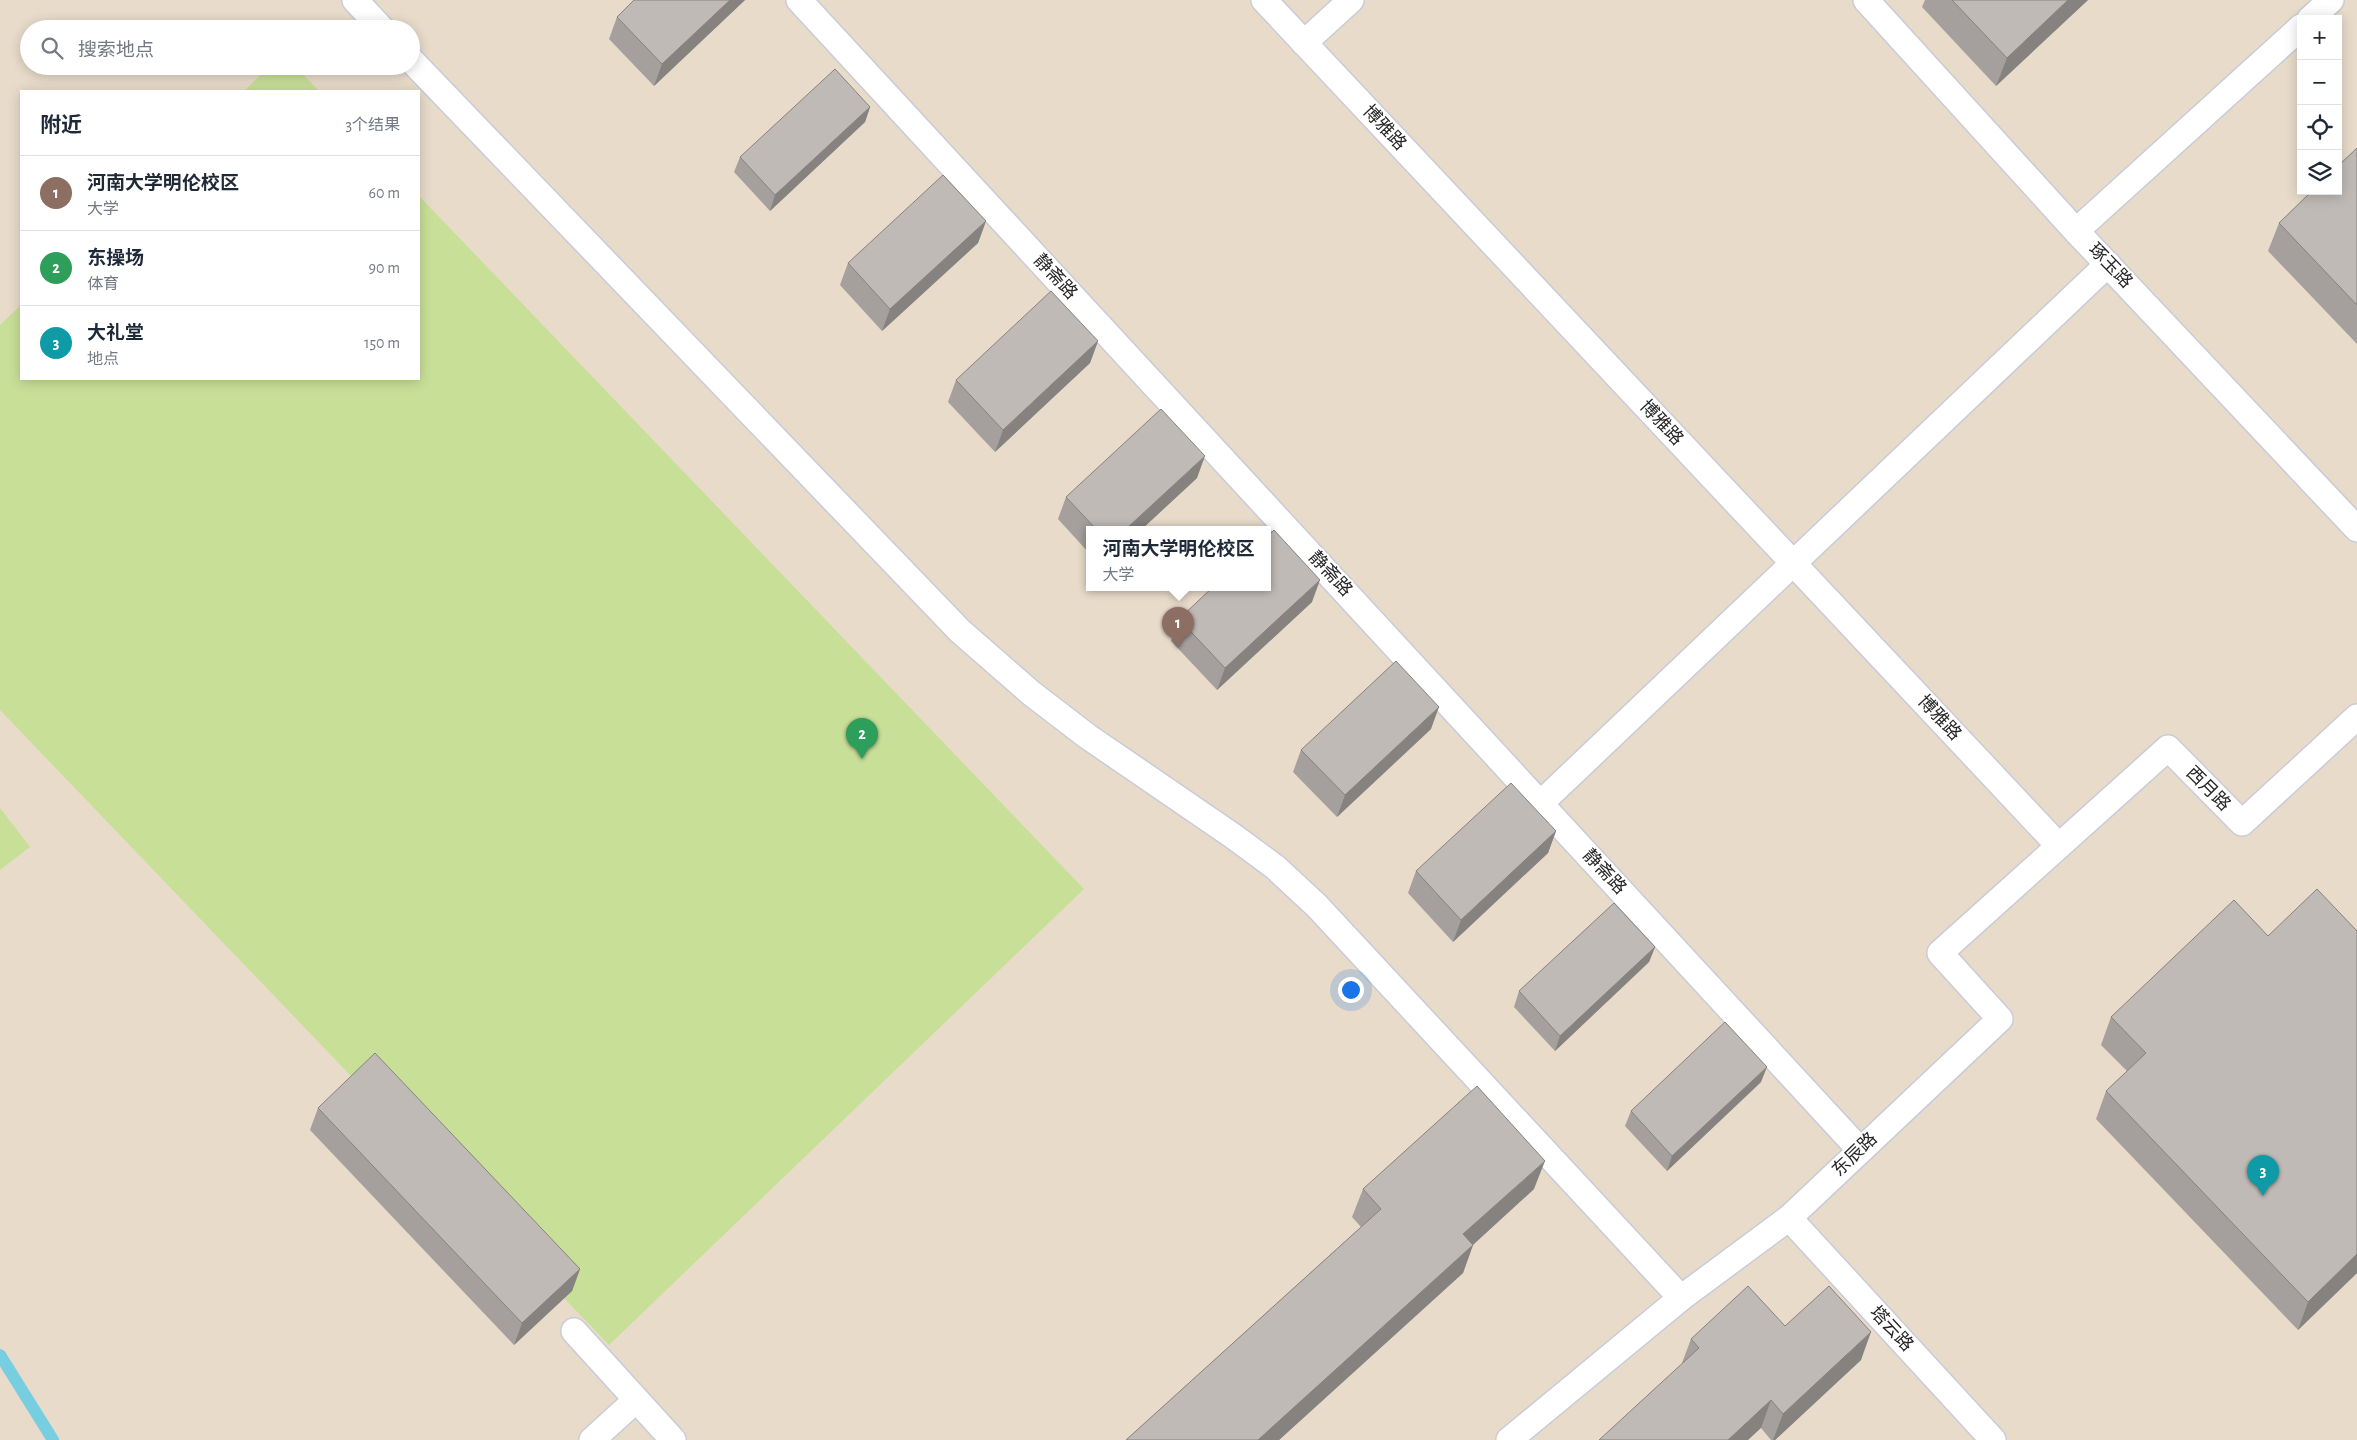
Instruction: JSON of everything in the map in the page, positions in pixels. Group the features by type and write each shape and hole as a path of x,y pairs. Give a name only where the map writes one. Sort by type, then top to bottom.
{"lane":[{"path":"355,0 374,20"},
{"name":"静斋路","path":"799,0 1860,1150"},
{"name":"博雅路","path":"1264,0 2059,846"},
{"path":"1304,43 1351,0"},
{"name":"琢玉路","path":"1866,0 2076,231 2357,529"},
{"path":"2314,15 2331,0"},
{"path":"2076,231 2297,31"},
{"path":"420,69 960,631 1087,736 1233,836 1275,868 1317,906 1681,1298"},
{"path":"1541,803 2108,264"},
{"name":"西月路","path":"2059,846 2168,748 2242,823 2357,717"},
{"name":"东辰路","path":"1509,1440 1681,1298 1789,1218 2000,1019 1940,953 2059,846"},
{"name":"塔云路","path":"1789,1218 1993,1440"},
{"path":"574,1331 673,1440"},
{"path":"592,1440 636,1400"}],"shaded area":[{"path":"0,0 2357,0 2357,970 2136,1081 2297,1330 2357,1273 2357,1440 0,1440"}],"green space":[{"path":"261,75 304,75 318,90 245,90"},
{"path":"420,197 1084,889 609,1345 0,710 0,325 20,306 20,380 420,380"},
{"path":"0,808 30,847 0,870"}],"building":[{"path":"634,0 730,0 662,64 617,17"},
{"path":"1952,0 2068,0 2007,58"},
{"path":"835,69 870,107 775,195 740,157"},
{"path":"2357,148 2357,305 2279,223 2308,195 2342,195 2342,162"},
{"path":"943,175 986,221 890,309 848,263"},
{"path":"1051,291 1098,341 1003,430 956,380"},
{"path":"1161,409 1205,456 1129,526 1093,526 1066,497"},
{"path":"1274,530 1320,580 1225,668 1179,619 1209,591 1271,591 1271,533"},
{"path":"1396,661 1439,707 1345,795 1301,750"},
{"path":"1511,783 1556,831 1461,920 1416,871"},
{"path":"2317,889 2357,931 2357,1254 2308,1302 2106,1091 2146,1053 2111,1017 2234,900 2268,936"},
{"path":"1614,903 1655,947 1560,1036 1519,991"},
{"path":"1725,1022 1767,1067 1672,1156 1631,1111"},
{"path":"375,1053 580,1269 522,1323 318,1108"},
{"path":"1477,1086 1545,1161 1463,1234 1473,1245 1258,1440 1126,1440 1381,1209 1363,1189"},
{"path":"1748,1286 1785,1326 1829,1286 1871,1332 1783,1414 1771,1400 1728,1440 1599,1440 1699,1348 1691,1339"}],"waterway":[{"path":"0,1355 53,1440"}],"place":[{"name":"河南大学明伦校区","path":"1178,648"},
{"name":"东操场","path":"862,759"},
{"name":"大礼堂","path":"2263,1196"}]}
